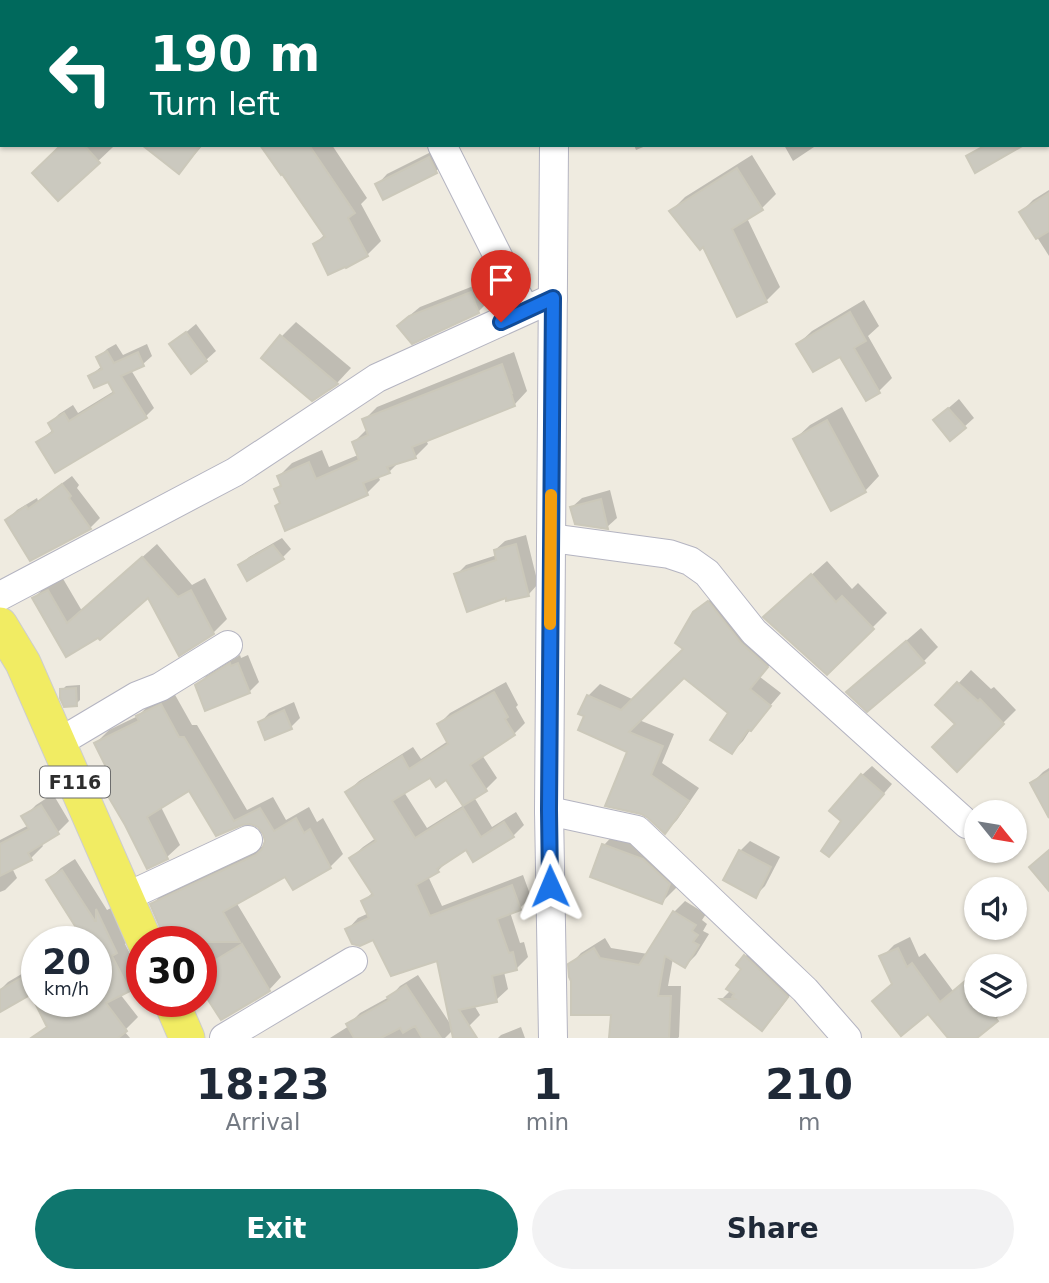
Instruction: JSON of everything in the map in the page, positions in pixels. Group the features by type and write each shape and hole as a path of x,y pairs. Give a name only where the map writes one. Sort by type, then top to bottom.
{"main road":[{"name":"F116","path":"0,625 23,663 138,926"},
{"path":"178,1017 187,1038"}],"street":[{"path":"443,147 526,310"},
{"path":"553,1038 549,810 554,147"},
{"path":"0,596 235,472 377,379 553,298"},
{"path":"551,537 669,554 690,561 707,573 754,632 964,821"},
{"path":"58,743 136,696 160,687 228,645"},
{"path":"549,810 637,830 805,990 847,1038"},
{"path":"126,897 248,840"},
{"path":"224,1038 354,961"}],"building":[{"path":"59,147 86,147 100,163 58,201 32,173"},
{"path":"145,147 199,147 179,174"},
{"path":"261,147 310,147 355,213 348,218 368,256 328,275 313,244 325,237"},
{"path":"982,147 1020,147 975,173 966,156"},
{"path":"429,157 437,173 383,200 375,184"},
{"path":"737,168 763,210 732,229 767,302 737,317 703,247 700,250 669,211"},
{"path":"1049,193 1049,231 1036,239 1019,212"},
{"path":"471,292 479,313 412,344 397,326 409,316"},
{"path":"850,312 866,341 854,348 880,393 866,401 840,357 813,372 796,344"},
{"path":"186,332 207,361 191,374 169,344"},
{"path":"280,335 338,384 312,401 261,358"},
{"path":"107,351 114,363 138,352 144,366 121,376 147,418 55,473 36,442 53,432 48,423 64,413 69,421 114,393 108,382 94,388 88,376 102,369 96,357"},
{"path":"502,364 515,406 412,447 416,458 387,467 390,473 363,483 368,495 285,531 275,506 280,503 274,489 281,486 277,476 309,462 316,479 359,460 352,442 368,435 362,419"},
{"path":"948,408 966,428 950,441 933,420"},
{"path":"827,420 866,492 831,511 793,439"},
{"path":"62,484 91,529 30,561 5,520 26,506 28,509"},
{"path":"601,499 608,529 575,524 570,507"},
{"path":"516,544 529,596 506,601 506,598 467,612 454,574 496,560 494,550"},
{"path":"273,545 284,559 247,581 238,565"},
{"path":"142,557 178,597 191,590 214,634 179,656 148,598 100,640 98,638 66,657 32,598 48,590 67,623"},
{"path":"811,574 836,602 842,596 874,629 827,675 763,617"},
{"path":"708,601 741,643 768,667 750,689 771,706 751,731 748,730 732,754 710,740 728,713 684,678 629,732 663,746 651,775 689,801 665,834 641,814 605,806 627,752 578,730 584,716 578,714 587,695 621,710 683,649 675,643 693,612"},
{"path":"906,641 925,663 867,712 846,692"},
{"path":"230,663 231,666 238,663 250,693 205,711 195,685"},
{"path":"957,682 978,701 980,699 1004,724 957,772 932,747 955,724 935,705"},
{"path":"76,688 77,706 64,707 60,689"},
{"path":"494,692 515,735 470,765 487,791 463,806 446,780 436,787 430,778 392,801 415,838 463,808 481,837 504,822 514,837 473,862 466,850 437,869 439,872 416,885 430,916 512,885 521,910 497,919 509,953 513,952 517,970 492,976 497,1002 459,1010 477,1038 453,1038 437,961 391,976 373,940 360,946 352,944 345,929 369,918 361,901 373,895 349,858 376,841 345,792 402,756 409,769 448,744 437,724"},
{"path":"161,704 179,737 184,737 234,821 260,808 274,831 296,818 304,833 310,829 331,868 293,890 285,877 223,912 240,942 217,942 217,926 160,926 150,904 256,855 265,841 258,827 250,824 216,836 189,791 147,817 168,859 147,869 99,781 110,775 94,743 139,721 136,716"},
{"path":"284,710 292,729 265,740 258,722"},
{"path":"1049,772 1049,818 1030,783"},
{"path":"861,774 884,794 829,857 821,851 841,821 829,811"},
{"path":"41,805 59,834 28,853 32,860 0,876 0,844 29,829 21,816"},
{"path":"602,844 643,859 670,884 662,904 590,877"},
{"path":"739,850 771,867 756,898 723,880"},
{"path":"1049,850 1049,891 1029,867"},
{"path":"62,870 95,921 96,909 104,926 75,926 46,880"},
{"path":"673,911 696,925 692,931 698,935 693,942 699,945 685,968 665,956 658,996 671,996 669,1038 609,1038 611,1015 571,1015 568,964 594,948 600,958 639,965"},
{"path":"112,943 117,953 112,956"},
{"path":"242,944 270,991 221,1020 217,1014 217,959"},
{"path":"898,948 907,967 912,963 940,1002 964,982 964,1017 995,1017 998,1021 977,1038 948,1038 928,1014 901,1036 872,1001 892,984 879,956"},
{"path":"744,955 788,997 762,1031 720,999 735,999 732,997 734,994 726,989 741,969 736,965"},
{"path":"112,956 126,983 126,993 112,1000"},
{"path":"21,978 21,1000 0,1012 0,990"},
{"path":"406,985 441,1038 422,1038 415,1026 403,1033 400,1028 381,1038 354,1038 346,1024 389,1000 387,997"},
{"path":"112,1011 127,1031 118,1038 31,1038 47,1027 42,1017 112,1017"}],"slow traffic":[{"path":"550,624 551,495"}],"route":[{"path":"501,322 553,298 550,886"}]}
